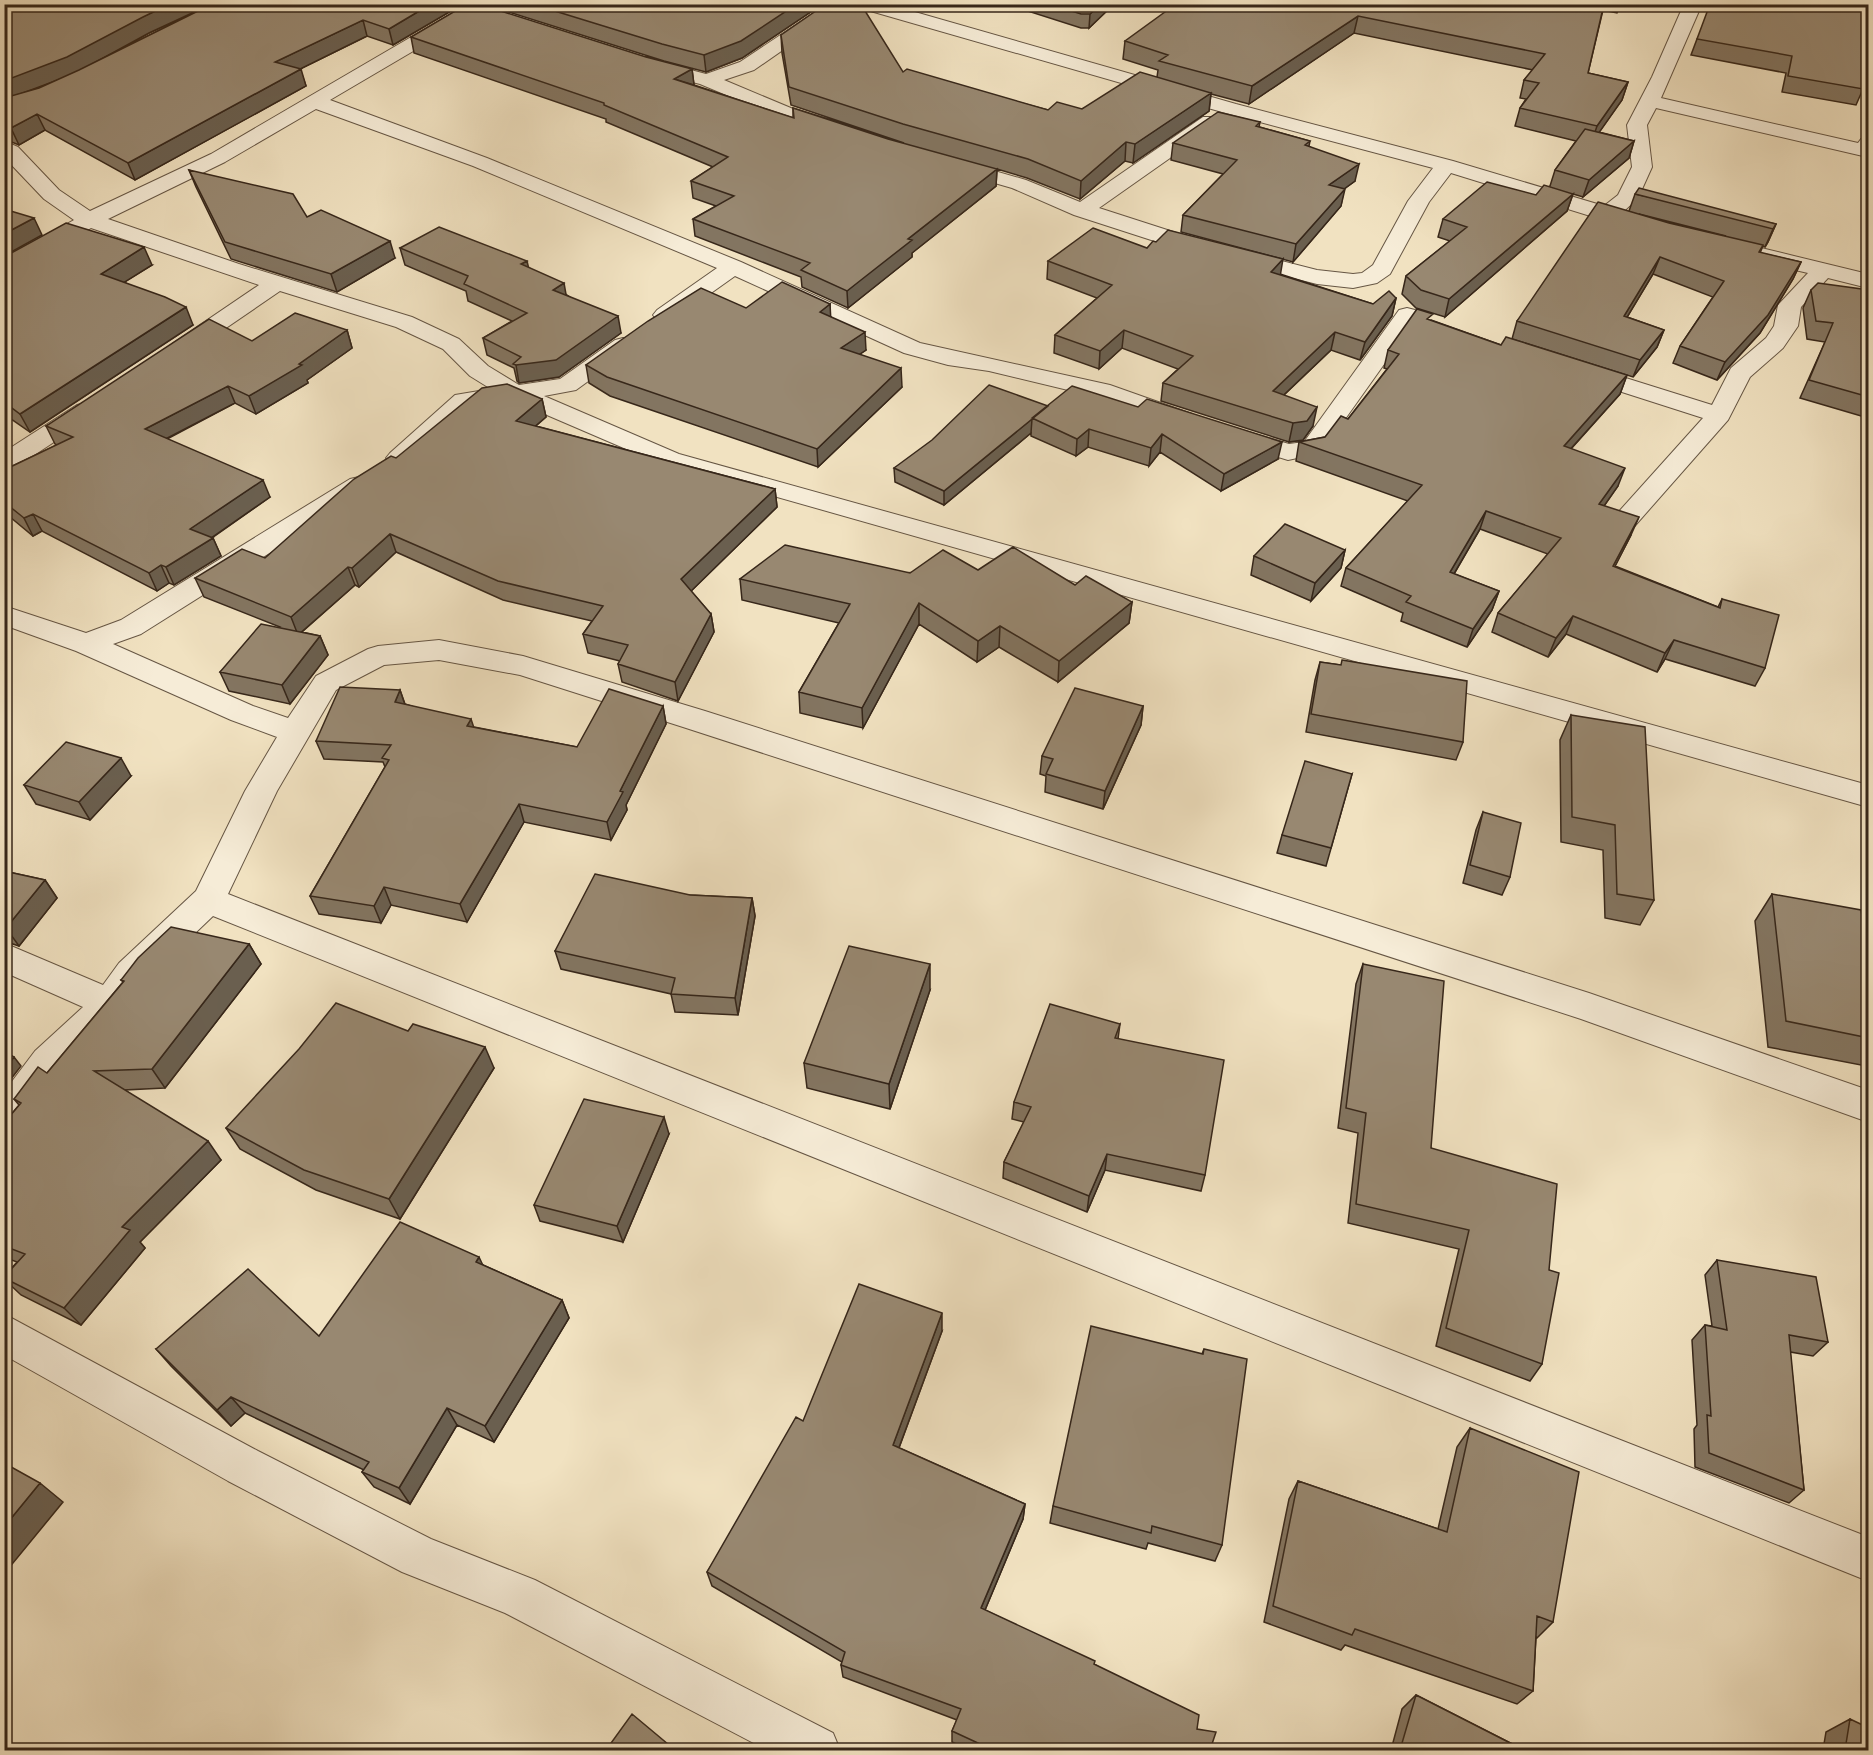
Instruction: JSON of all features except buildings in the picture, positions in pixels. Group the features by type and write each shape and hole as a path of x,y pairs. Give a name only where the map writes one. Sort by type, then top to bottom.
{"street":[{"path":"707,80 747,66 840,4"},
{"path":"866,4 1229,108 1446,165 1650,227"},
{"path":"1607,214 1627,198 1642,167 1637,125 1693,4"},
{"path":"4,268 89,220 218,158 480,7 507,19"},
{"path":"636,60 707,80 791,115 854,135"},
{"path":"314,101 480,162 733,267 912,348 948,358 988,364 1101,390 1206,427 1288,452 1312,448 1396,302"},
{"path":"1650,101 1863,150 1869,143"},
{"path":"1082,210 1229,108"},
{"path":"4,147 20,158 47,190 68,208 89,220 277,283 404,322 451,344 479,371 514,392 670,459 1869,796"},
{"path":"930,159 1019,184 1082,210 1184,243 1317,277 1353,281 1396,302"},
{"path":"1396,302 1382,269 1419,201 1446,165"},
{"path":"1736,249 1869,281"},
{"path":"86,644 131,627 392,464 465,400 567,385 733,267"},
{"path":"1623,523 1719,415 1740,372 1775,344 1786,326 1790,305 1822,271"},
{"path":"161,362 277,283"},
{"path":"1563,365 1719,415"},
{"path":"4,464 106,397"},
{"path":"4,615 86,644 242,713 295,732"},
{"path":"4,1122 48,1062 110,1003 131,972 208,900 261,791 326,683 378,656 440,650 523,666 705,722 1589,1007 1869,1106"},
{"path":"208,900 1869,1559"},
{"path":"4,957 110,1003"},
{"path":"4,1333 243,1466 418,1556 519,1596 816,1750"}]}
